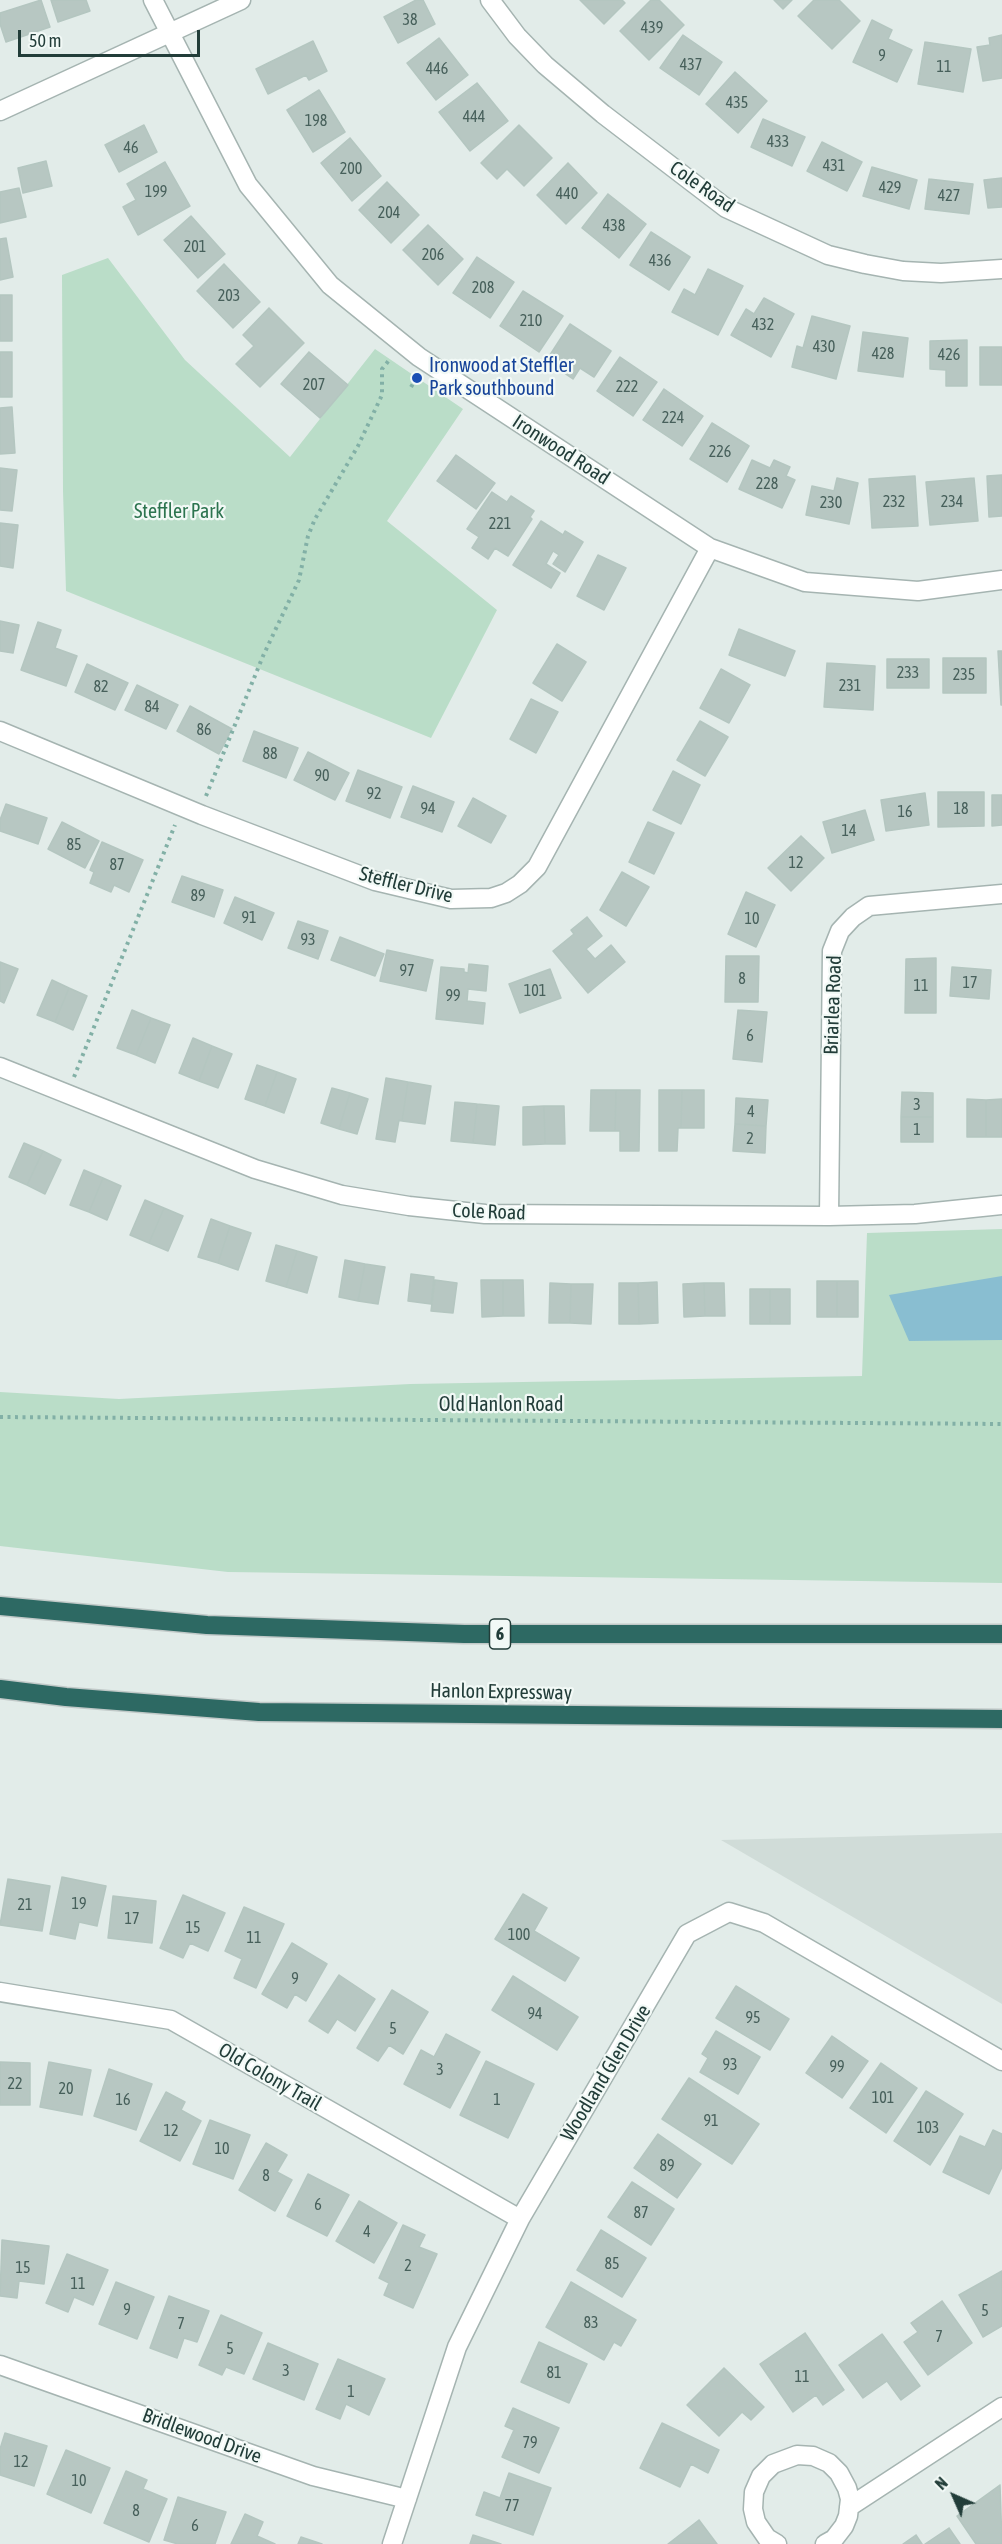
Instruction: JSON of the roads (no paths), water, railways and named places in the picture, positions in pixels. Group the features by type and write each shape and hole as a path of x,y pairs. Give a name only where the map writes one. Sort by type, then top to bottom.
{"highway":[{"name":"6","path":"0,1606 207,1625 452,1634 1002,1634"},
{"name":"Hanlon Expressway","path":"0,1689 66,1697 259,1712 1002,1719"}],"street":[{"name":"Ironwood Road","path":"153,0 248,185 330,285 419,357 710,548 805,582 918,591 1002,580"},
{"path":"0,111 241,0"},
{"name":"Cole Road","path":"490,0 517,36 545,65 603,114 726,208 828,255 865,264 903,271 941,273 1002,268"},
{"name":"Steffler Drive","path":"0,731 200,814 385,883 451,899 474,900 506,893 537,867 710,548"},
{"name":"Briarlea Road","path":"829,1216 832,951 840,931 853,916 869,906 1002,894"},
{"name":"Cole Road","path":"0,1067 255,1169 342,1195 409,1206 485,1214 829,1216 915,1214 1002,1205"},
{"name":"Woodland Glen Drive","path":"392,2544 456,2348 520,2219 687,1934 729,1912 765,1923 1002,2061"},
{"name":"Old Colony Trail","path":"0,1992 171,2020 520,2219"},
{"name":"Bridlewood Drive","path":"0,2365 313,2476 407,2499"},
{"path":"849,2507 1002,2407"},
{"path":"777,2544 767,2538 756,2522 753,2509 754,2492 761,2476 781,2459 797,2455 813,2456 829,2463 839,2473 847,2487 849,2507 844,2526 834,2539 825,2544"}],"water":[{"path":"1002,1276 1002,1340 909,1341 889,1295"}],"place":[{"name":"Ironwood at Steffler Park southbound","path":"417,378"}],"park label":[{"name":"Steffler Park","path":"179,512"}]}
